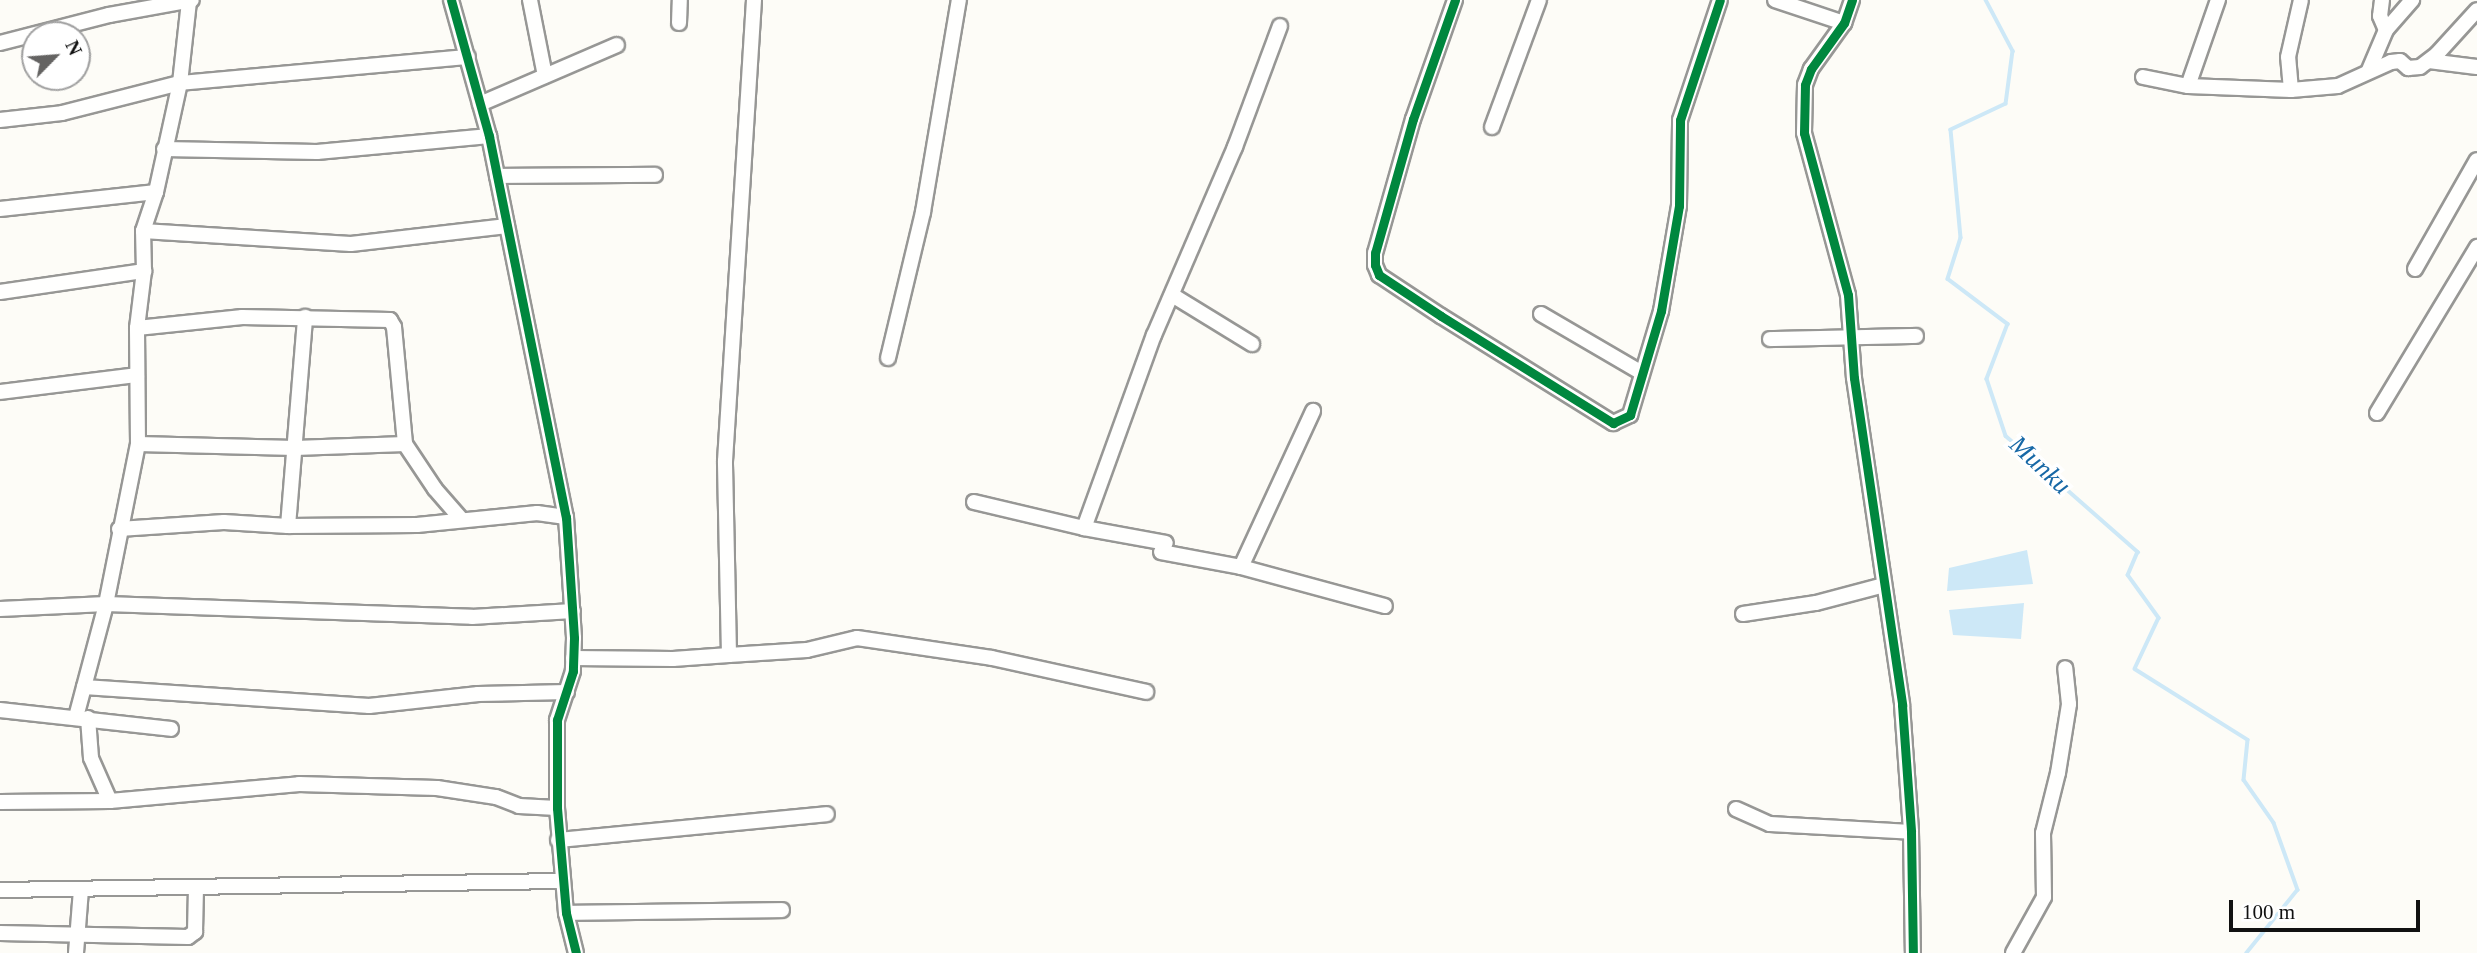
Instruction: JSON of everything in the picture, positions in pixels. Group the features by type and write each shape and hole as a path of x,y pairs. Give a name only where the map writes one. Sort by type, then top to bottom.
{"street":[{"path":"452,0 489,136 539,372 565,517 573,611 573,658 567,692 557,720 557,808 566,913 576,953"},
{"path":"530,0 545,76"},
{"path":"679,23 680,0"},
{"path":"729,655 725,461 754,0"},
{"path":"888,358 923,212 959,0"},
{"path":"1455,0 1413,119 1375,253 1375,265 1379,275 1613,423 1630,415 1661,312 1677,219 1680,120 1720,0"},
{"path":"1492,127 1539,0"},
{"path":"1775,0 1844,23"},
{"path":"1852,0 1844,23 1811,69 1805,85 1804,133 1848,295 1853,335 1854,378 1902,705 1911,832 1913,953"},
{"path":"2188,86 2218,0"},
{"path":"2291,90 2288,57 2301,0"},
{"path":"2382,0 2380,16 2386,30"},
{"path":"2369,70 2386,30 2412,0"},
{"path":"0,43 109,15 190,1 180,83 156,192 143,231 144,271 137,327 138,443 106,604 84,687 82,717 91,758 110,802"},
{"path":"2143,77 2188,86 2291,90 2338,86 2360,78 2369,70 2395,61 2414,68 2430,61 2477,10"},
{"path":"1084,528 1154,335 1236,147 1280,26"},
{"path":"480,104 617,45"},
{"path":"0,120 62,113 180,83 468,57"},
{"path":"2430,61 2477,67"},
{"path":"164,149 317,152 489,136"},
{"path":"2415,269 2477,160"},
{"path":"497,176 655,175"},
{"path":"0,209 156,192"},
{"path":"143,231 351,244 507,226"},
{"path":"2377,413 2477,247"},
{"path":"0,292 144,271"},
{"path":"1172,295 1252,344"},
{"path":"1541,314 1642,373"},
{"path":"137,327 242,317 390,320 394,327 405,444 461,519"},
{"path":"288,526 305,317"},
{"path":"1770,339 1853,335 1916,336"},
{"path":"0,391 137,375"},
{"path":"1241,568 1313,411"},
{"path":"138,443 295,448 405,444"},
{"path":"974,502 1164,547 1385,606"},
{"path":"120,529 224,522 288,526 417,525 537,513 565,517"},
{"path":"1743,614 1816,603 1884,585"},
{"path":"0,609 106,604 472,617 573,611"},
{"path":"573,658 673,659 807,650 857,638 992,658 1146,692"},
{"path":"2013,953 2044,897 2043,833 2058,773 2069,704 2065,668"},
{"path":"84,687 369,706 478,694 567,692"},
{"path":"0,710 171,729"},
{"path":"0,802 110,802 299,784 438,788 484,794 519,806 557,808"},
{"path":"1736,809 1770,824 1911,832"},
{"path":"558,840 827,814"},
{"path":"0,890 562,881"},
{"path":"0,933 180,938 193,935 196,925 197,887"},
{"path":"75,953 80,889"},
{"path":"566,913 782,909"}],"water":[{"path":"2027,550 2033,584 1947,591 1949,568"},
{"path":"2024,603 2021,639 1953,635 1949,610"}],"waterway":[{"name":"Munku","path":"1986,0 2013,51 2006,104 1951,130 1961,238 1948,279 2008,324 1987,379 2006,436 2138,552 2128,575 2159,618 2135,669 2248,740 2244,780 2274,823 2298,890 2247,953"}],"cycle path":[{"path":"451,0 489,136 566,517 574,638 573,671 557,720 557,808 566,913 576,953"},
{"path":"1455,0 1413,119 1375,253 1375,265 1379,275 1613,423 1630,415 1661,311 1679,206 1680,120 1720,0"},
{"path":"1852,0 1844,23 1811,69 1805,85 1804,133 1848,295 1854,378 1902,705 1911,832 1913,953"}]}
